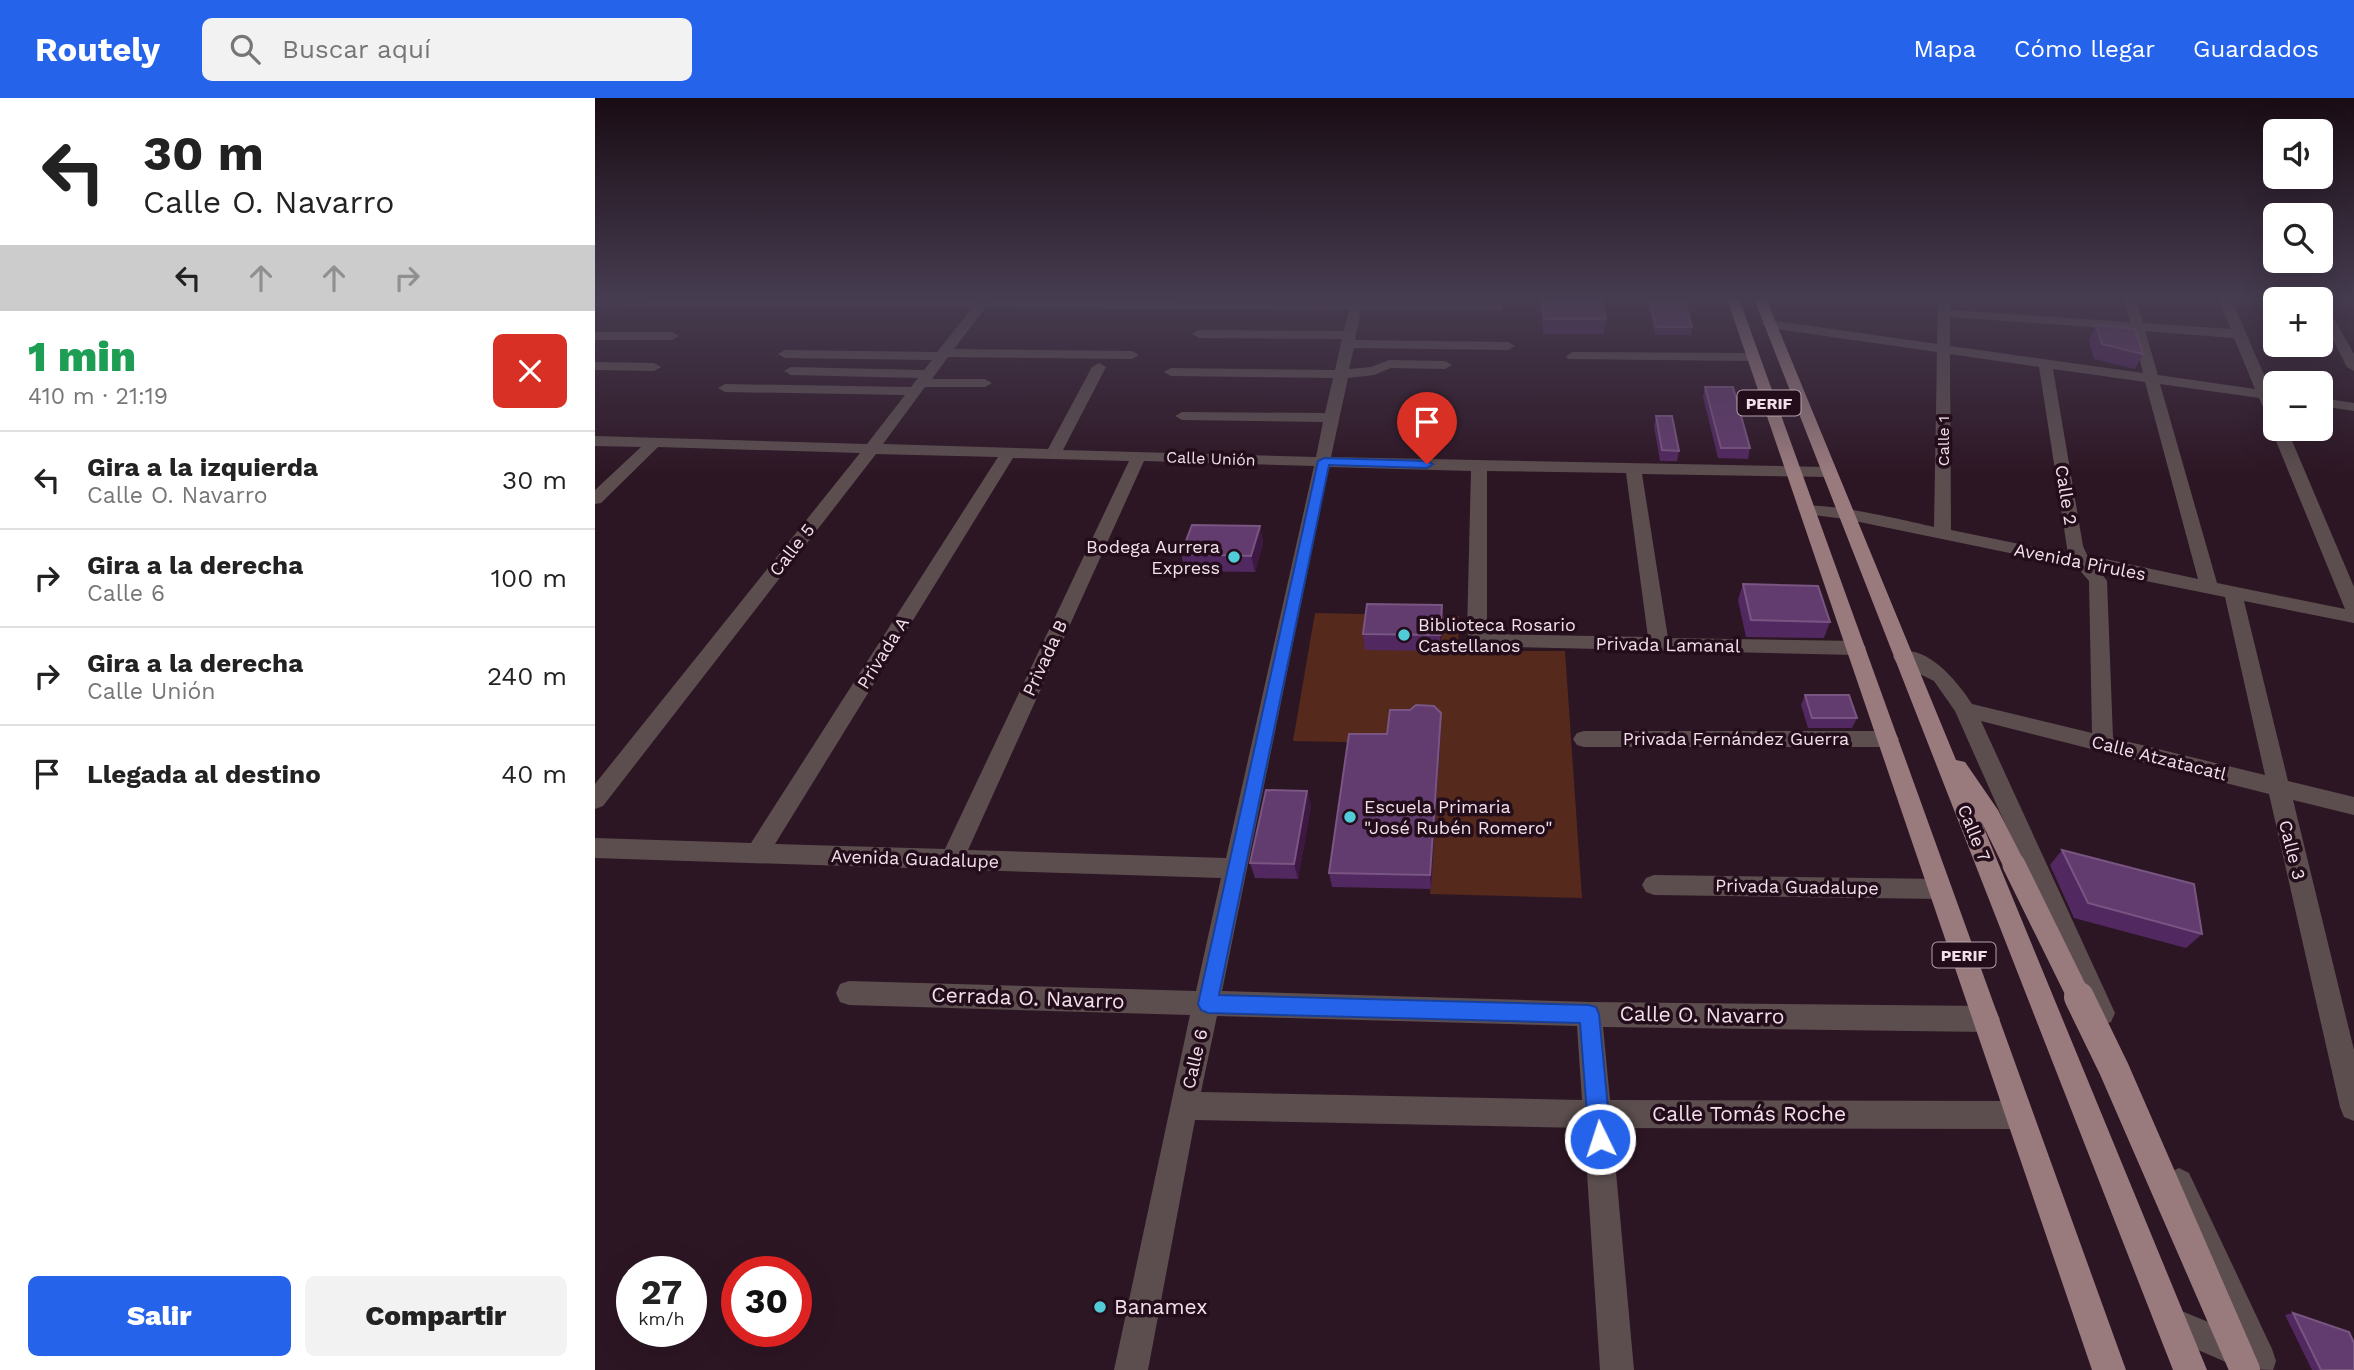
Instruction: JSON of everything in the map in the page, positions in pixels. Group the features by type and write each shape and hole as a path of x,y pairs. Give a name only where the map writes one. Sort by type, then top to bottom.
{"main road":[{"name":"Calle 7","path":"1782,355 2190,1370"},
{"name":"PERIF","path":"1752,357 2109,1370"},
{"path":"1938,744 1990,816 2257,1367"}],"street":[{"name":"Calle 5","path":"595,800 942,355"},
{"name":"Calle 6","path":"1131,1370 1184,1106 1345,355"},
{"name":"Calle 1","path":"1942,534 1944,355"},
{"path":"1990,355 2263,394"},
{"path":"2146,355 2209,588"},
{"path":"2250,355 2263,381"},
{"path":"1573,356 1752,357"},
{"name":"Calle 2","path":"2045,363 2078,561 2093,573 2098,581 2103,744"},
{"path":"1171,372 1341,374 1374,371 1389,364 1445,365"},
{"path":"595,366 654,367"},
{"path":"1053,454 1099,367"},
{"path":"790,371 920,383"},
{"path":"725,388 985,383"},
{"path":"2333,404 2354,407"},
{"path":"1182,416 1331,418"},
{"name":"Calle Unión","path":"595,441 1479,466 1828,472"},
{"path":"2284,441 2354,609"},
{"path":"595,499 655,442"},
{"name":"Privada A","path":"757,853 1008,453"},
{"name":"Privada B","path":"951,861 1139,456"},
{"name":"Privada Lamanal","path":"1479,466 1479,641 1856,648"},
{"path":"1633,468 1659,645"},
{"name":"Avenida Pirules","path":"1806,509 1845,514 2354,617"},
{"name":"Calle 3","path":"2233,593 2354,1107"},
{"path":"1903,657 1929,666 1946,678 1965,710 2257,1367"},
{"name":"Calle Atzatacatl","path":"1965,710 2354,806"},
{"name":"Privada Fernández Guerra","path":"1584,739 1888,739"},
{"name":"Avenida Guadalupe","path":"595,848 1235,868"},
{"name":"Privada Guadalupe","path":"1654,885 1940,889"},
{"name":"Cerrada O. Navarro","path":"849,993 1208,1004"},
{"name":"Calle O. Navarro","path":"1208,1004 1589,1014 1987,1019"},
{"path":"1589,1014 1617,1370"},
{"name":"Calle Tomás Roche","path":"1184,1106 1598,1114 2019,1115"},
{"path":"2172,1323 2257,1367"}],"shaded area":[{"path":"1315,613 1459,616 1458,651 1565,651 1582,898 1430,894 1440,744 1293,741"}],"building":[{"path":"1705,387 1733,387 1750,448 1721,448"},
{"path":"1656,416 1672,416 1679,451 1662,450"},
{"path":"1192,525 1260,526 1251,556 1181,554"},
{"path":"1743,584 1818,586 1830,622 1751,620"},
{"path":"1367,604 1442,605 1440,635 1363,634"},
{"path":"1805,695 1849,695 1857,718 1812,718"},
{"path":"1416,705 1434,706 1441,713 1430,875 1329,873 1349,734 1387,734 1390,710 1410,710"},
{"path":"1266,790 1307,791 1294,864 1250,863"},
{"path":"2062,850 2194,884 2202,934 2088,903"},
{"path":"2293,1313 2349,1332 2354,1343 2354,1370 2321,1370"}],"place":[{"name":"Bodega Aurrera Express","path":"1234,557"},
{"name":"Biblioteca Rosario Castellanos","path":"1404,635"},
{"name":"Escuela Primaria \"José Rubén Romero\"","path":"1350,817"},
{"name":"Banamex","path":"1100,1307"}],"route":[{"path":"1427,464 1324,461 1208,1004 1589,1014 1600,1139"}]}
